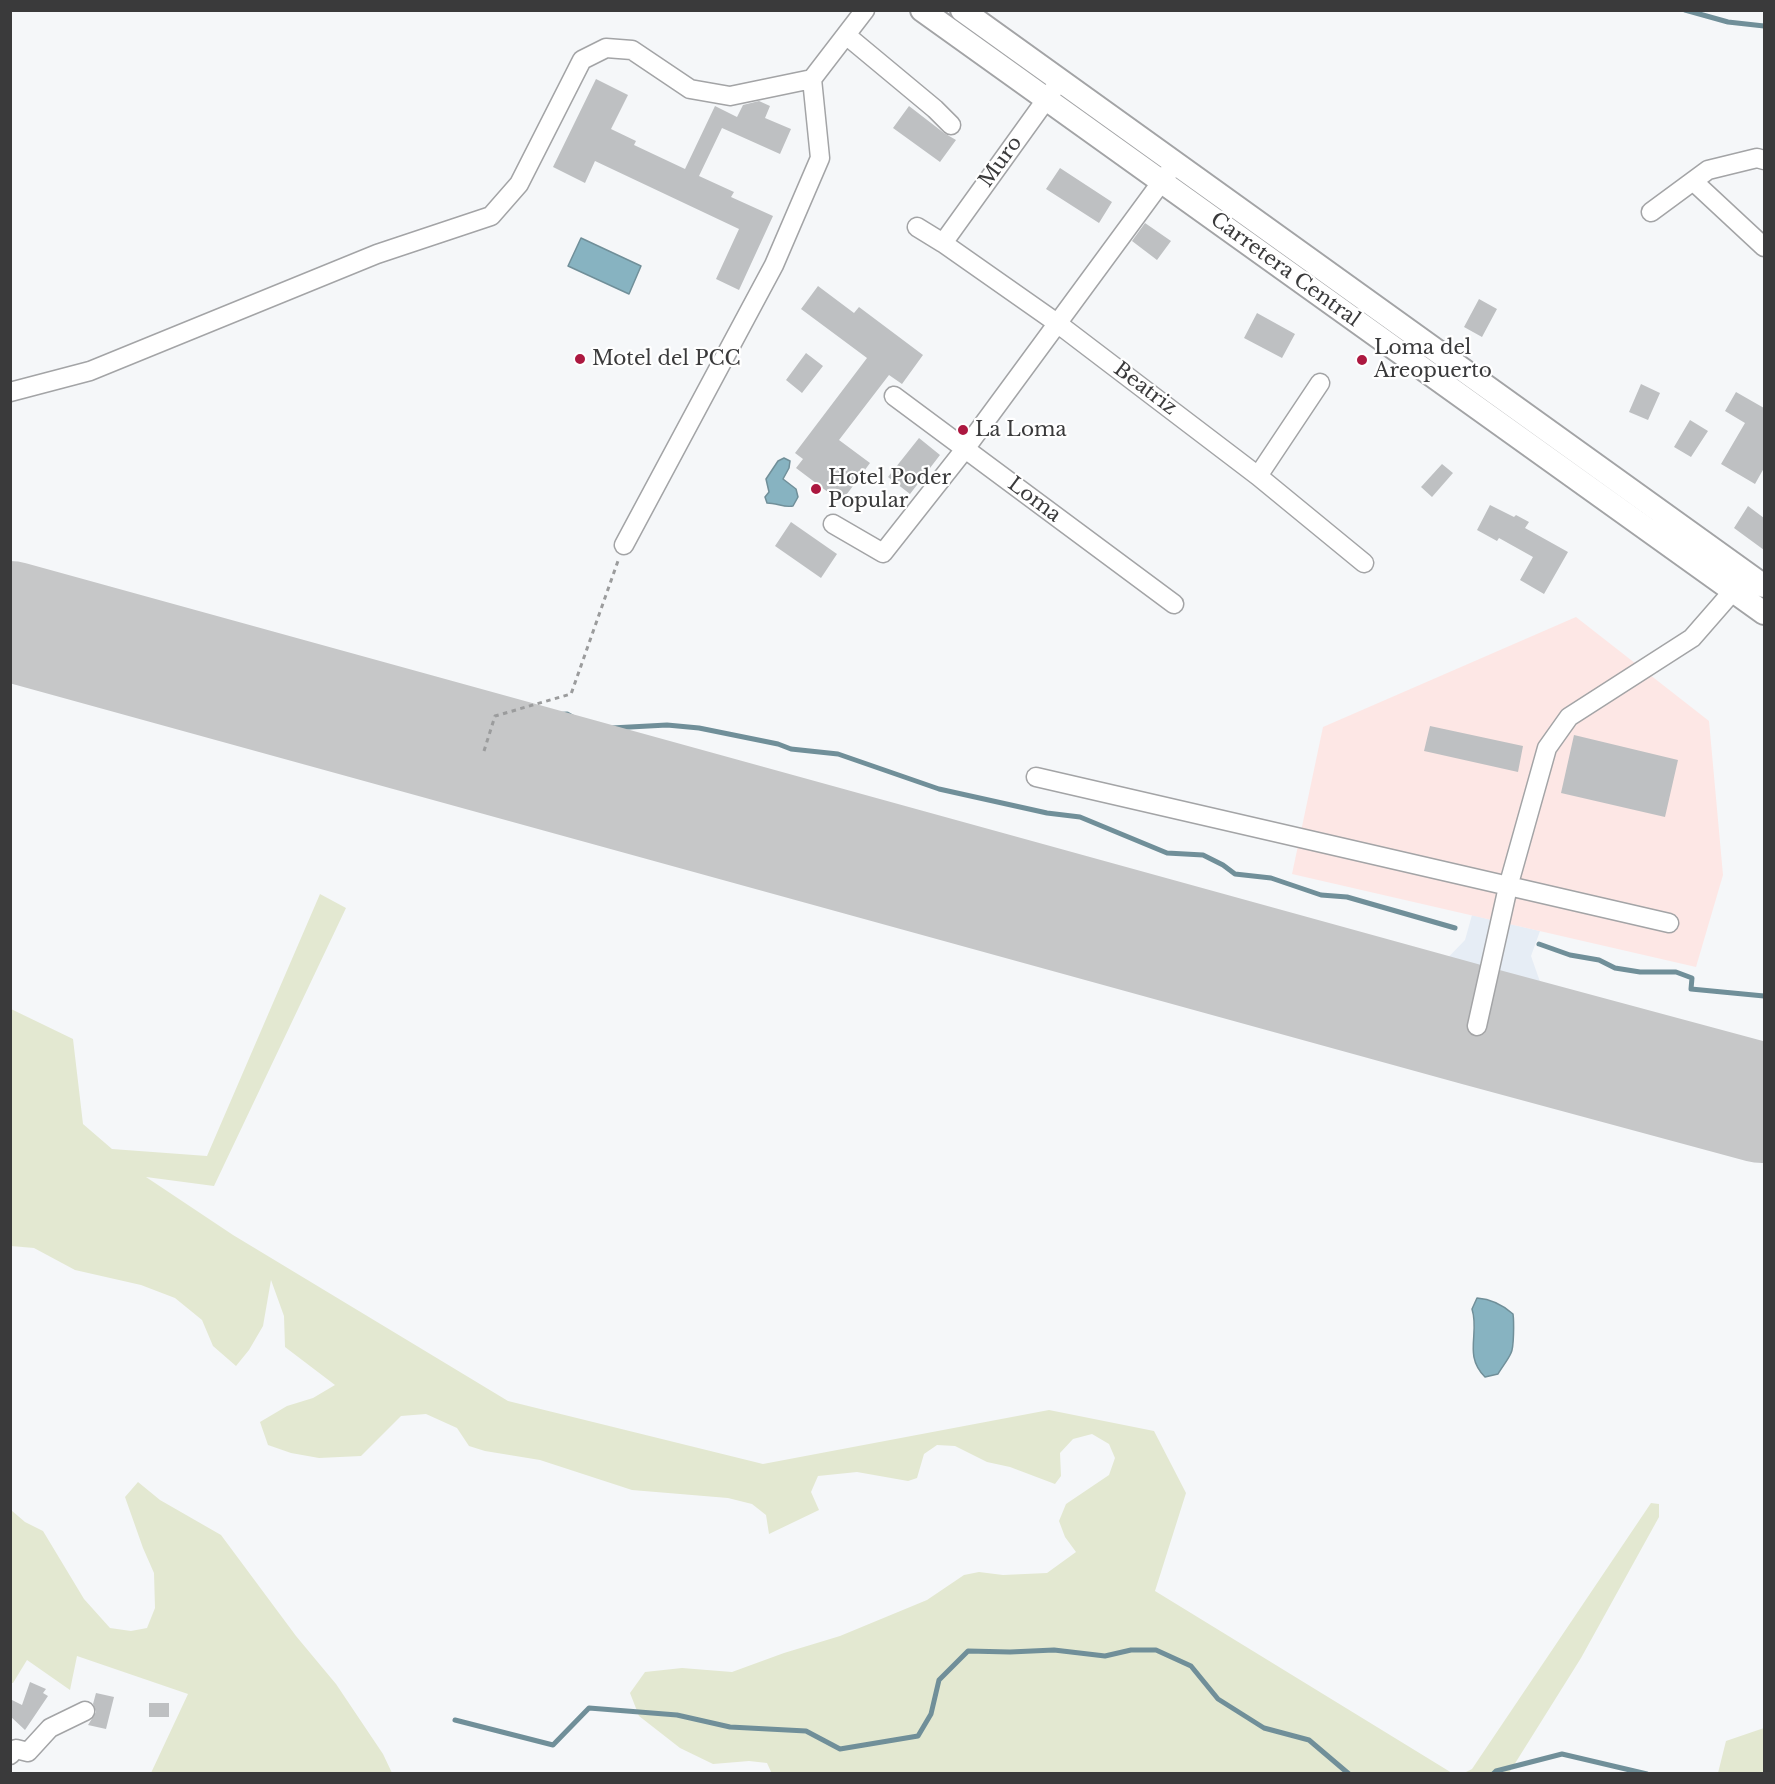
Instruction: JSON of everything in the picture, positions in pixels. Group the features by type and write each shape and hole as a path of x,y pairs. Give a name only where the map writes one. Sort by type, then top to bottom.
{"main road":[{"name":"Carretera Central","path":"922,10 1053,91 1748,584 1764,613"},
{"name":"Carretera Central","path":"962,10 1053,91"}],"street":[{"path":"10,392 90,371 377,254 491,216 519,184 582,60 606,48 632,50 690,89 730,96 812,79 865,10"},
{"path":"846,35 936,109 951,125"},
{"path":"624,545 774,265 820,158 812,79"},
{"name":"Muro","path":"943,243 1053,91"},
{"path":"1651,212 1708,170 1757,158 1764,160"},
{"path":"833,524 883,553 965,449 1168,173"},
{"path":"1693,181 1764,247"},
{"name":"Beatriz","path":"917,227 1057,323 1258,476 1364,563"},
{"path":"1258,476 1320,383"},
{"name":"Loma","path":"894,396 1174,604"},
{"path":"1477,1026 1508,887 1547,748 1569,717 1692,638 1748,584"},
{"path":"1036,777 1669,923"},
{"path":"13,1752 28,1752 50,1728 85,1711"}],"path":[{"path":"484,751 495,716 571,694 624,545"}],"shaded area":[{"path":"10,585 1436,970 1465,940 1472,915 1540,931 1531,956 1545,996 1757,1061 1764,1042 1764,1134 1735,1126 1737,1118 11,659"},
{"path":"1576,617 1709,721 1723,875 1696,967 1292,874 1323,727"}],"green space":[{"path":"320,894 346,908 214,1186 146,1177 233,1235 508,1401 763,1464 1049,1410 1154,1431 1186,1493 1155,1591 1452,1773 772,1774 767,1763 749,1761 713,1764 680,1748 639,1716 630,1693 645,1672 682,1668 732,1672 840,1636 927,1600 964,1575 979,1572 1003,1575 1047,1573 1076,1552 1065,1537 1059,1521 1066,1504 1109,1475 1115,1458 1109,1444 1092,1434 1073,1439 1060,1453 1061,1476 1055,1484 1010,1467 987,1462 955,1446 937,1445 924,1454 917,1478 908,1481 857,1472 818,1476 811,1492 819,1510 769,1534 766,1515 752,1504 728,1498 632,1490 540,1460 485,1451 469,1446 457,1428 426,1414 401,1416 361,1456 319,1458 291,1453 268,1445 260,1422 287,1406 313,1398 335,1385 285,1347 284,1316 271,1280 263,1326 249,1350 236,1366 213,1346 202,1320 175,1298 141,1285 75,1270 34,1248 11,1246 11,1009 73,1039 83,1124 112,1149 207,1156"},
{"path":"138,1482 160,1500 221,1535 296,1636 336,1684 383,1754 392,1773 151,1773 188,1694 77,1656 70,1690 27,1660 11,1683 11,1510 25,1522 43,1531 84,1599 110,1628 131,1631 147,1628 155,1608 154,1573 125,1497"},
{"path":"1651,1503 1659,1504 1659,1517 1581,1658 1509,1773 1464,1773 1472,1769"},
{"path":"1764,1728 1764,1773 1718,1773 1726,1741"}],"water":[{"path":"581,238 641,266 629,294 568,266"},
{"path":"784,458 790,461 783,479 796,489 798,497 793,506 767,503 765,497 769,492 766,479 778,461"},
{"path":"1477,1298 1496,1303 1513,1314 1511,1353 1498,1374 1485,1377 1478,1369 1473,1352 1472,1309"}],"building":[{"path":"596,79 628,95 611,129 636,141 634,145 685,169 715,106 737,117 743,105 759,101 770,106 765,118 791,129 780,154 722,128 699,176 734,192 731,197 773,216 739,290 716,279 739,229 595,161 585,183 553,167"},
{"path":"909,106 956,140 940,162 893,128"},
{"path":"1060,168 1112,202 1099,223 1046,189"},
{"path":"1145,223 1171,241 1157,260 1132,241"},
{"path":"818,286 854,313 859,307 923,355 902,384 889,375 839,440 870,463 841,502 796,468 803,459 795,453 867,358 801,309"},
{"path":"1479,299 1497,309 1482,337 1464,327"},
{"path":"1257,313 1295,334 1282,358 1244,338"},
{"path":"806,353 823,366 802,393 786,380"},
{"path":"1641,384 1660,393 1648,420 1629,412"},
{"path":"1736,392 1764,408 1764,468 1755,484 1721,464 1745,423 1725,411"},
{"path":"1690,420 1708,431 1691,457 1674,447"},
{"path":"919,438 940,455 910,494 888,477"},
{"path":"1442,464 1453,473 1432,497 1421,487"},
{"path":"1490,505 1529,522 1525,528 1568,552 1544,594 1520,580 1533,557 1499,538 1497,541 1477,530"},
{"path":"1748,506 1764,518 1764,550 1734,528"},
{"path":"791,522 837,554 821,578 775,546"},
{"path":"1430,726 1523,746 1518,772 1424,751"},
{"path":"1574,735 1678,760 1665,817 1561,793"},
{"path":"30,1682 46,1689 43,1693 48,1696 25,1730 10,1716 10,1699 22,1705"},
{"path":"96,1693 114,1697 106,1729 88,1725 96,1712 93,1704"},
{"path":"149,1703 169,1703 169,1717 149,1717"}],"waterway":[{"path":"1685,10 1728,22 1764,26"},
{"path":"532,716 567,714 593,729 667,725 699,728 778,744 791,749 838,754 939,789 1047,813 1080,817 1167,853 1203,855 1235,874 1271,878 1321,895 1347,897 1455,928"},
{"path":"1539,944 1570,955 1599,960 1615,968 1640,972 1676,972 1692,978 1691,989 1764,996"},
{"path":"455,1720 553,1745 589,1708 677,1715 730,1727 806,1731 840,1749 918,1736 931,1714 939,1680 968,1651 1054,1650 1105,1656 1131,1650 1156,1650 1191,1666 1218,1699 1264,1728 1309,1740 1349,1774"},
{"path":"1493,1774 1496,1771 1562,1754 1647,1774"}],"runway":[{"path":"10,621 1762,1103"}],"place":[{"name":"Motel del PCC","path":"580,359"},
{"name":"Loma del Areopuerto","path":"1362,360"},
{"name":"La Loma","path":"963,430"},
{"name":"Hotel Poder Popular","path":"816,489"}]}
